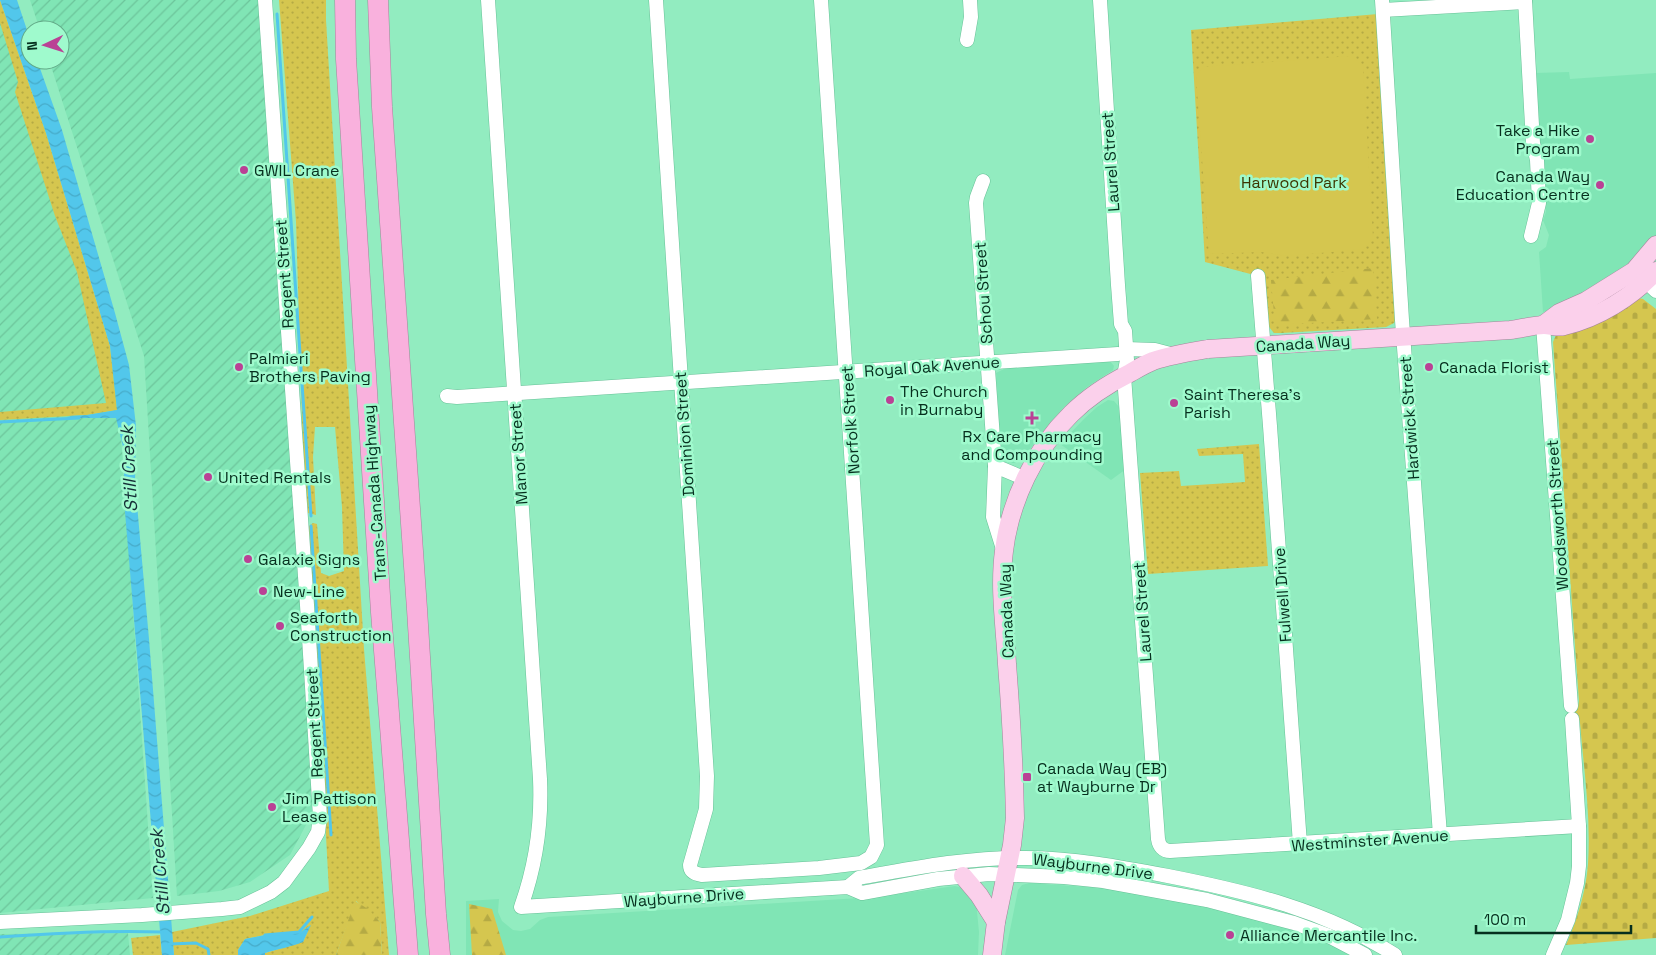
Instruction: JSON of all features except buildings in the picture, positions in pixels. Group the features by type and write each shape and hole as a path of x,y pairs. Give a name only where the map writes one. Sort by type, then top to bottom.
{"highway":[{"name":"Trans-Canada Highway","path":"344,0 346,59 382,612 408,955"},
{"path":"378,0 382,107 440,955"}],"main road":[{"name":"Canada Way","path":"992,955 996,922 1015,818 1003,598 1004,550 1016,501 1026,479 1047,442 1070,414 1111,382 1152,362 1208,349 1510,330 1543,325 1561,327 1607,309 1629,295 1648,279 1656,246"},
{"path":"963,876 979,895 996,922"}],"street":[{"name":"Regent Street","path":"0,922 222,910 240,906 271,892 284,882 309,848 318,832 320,817 306,596 265,0"},
{"name":"Manor Street","path":"488,0 541,794 541,814 536,853 521,907"},
{"name":"Dominion Street","path":"656,0 707,790 705,813 690,865"},
{"name":"Norfolk Street","path":"690,865 690,869 694,873 702,875 840,866 868,860 876,848 877,840 822,0"},
{"path":"967,40 971,17 970,0"},
{"name":"Laurel Street","path":"1100,0 1121,324 1117,332 1122,351 1118,360 1124,376 1158,839 1162,847"},
{"path":"1383,5 1525,1 1533,143 1537,160 1539,203 1531,236"},
{"name":"Hardwick Street","path":"1383,5 1403,336 1440,835"},
{"name":"Schou Street","path":"983,181 976,203 995,466 993,517 1004,550"},
{"name":"Fulwell Drive","path":"1258,276 1300,844"},
{"name":"Woodsworth Street","path":"1543,325 1580,846 1577,883 1568,920 1553,955"},
{"name":"Royal Oak Avenue","path":"447,396 457,398 987,363 1122,351 1155,350 1175,356"},
{"path":"995,466 1026,479"},
{"name":"Westminster Avenue","path":"1162,847 1170,851 1579,826"},
{"name":"Wayburne Drive","path":"521,907 848,887 862,892 963,876 1007,866 1026,858 1089,863 1157,874 1268,898 1336,922 1362,934 1395,955"},
{"name":"Wayburne Drive","path":"848,887 859,878 948,863 1007,866 1180,894 1285,920 1327,935 1365,955"},
{"path":"1327,935 1336,922"}],"shaded area":[{"path":"30,0 260,0 314,810 290,855 250,882 219,891 177,896 144,356 52,70 70,70 70,20 37,20"},
{"path":"0,12 117,379 153,898 0,913"},
{"name":"Canada Way Education Centre","path":"1569,72 1570,79 1656,73 1656,239 1640,256 1569,303 1543,312 1539,252 1546,247 1549,235 1543,220 1546,212 1534,73"},
{"path":"1110,361 1114,366 1113,370 1087,387 1063,408 1024,458 1015,463 1009,463 1001,457 996,373 1008,367"},
{"path":"1108,400 1114,401 1119,407 1126,469 1111,480 1060,444 1097,407"},
{"path":"1029,883 1104,888 1182,902 1261,920 1321,940 1351,955 1005,955 1018,890 1022,885"},
{"path":"955,886 963,888 976,901 979,932 978,955 466,955 466,901 499,899 498,912 502,921 513,930 521,931 530,929 540,920 548,917 876,897"},
{"path":"128,933 130,955 0,955 0,934"}],"green space":[{"path":"0,0 20,58 20,70 24,70 46,133 110,346 117,410 87,415 0,420 0,412 106,403 77,272 55,216 15,92 18,82 0,23"},
{"path":"279,0 326,0 364,649 389,955 382,955 380,922 356,901 336,955 265,955 265,953 303,942 310,926 299,933 265,935 245,939 238,950 238,955 174,955 172,932 250,916 329,891 309,526 313,523 317,524 321,573 329,576 344,571 342,507 335,427 315,427 313,457 316,515 308,513 303,450 296,222"},
{"name":"Harwood Park","path":"1378,14 1396,318 1394,323 1386,327 1274,333 1269,327 1258,276 1205,262 1191,30"},
{"path":"1351,56 1363,66 1373,238 1364,249 1287,256 1261,252 1209,254 1196,76 1203,67"},
{"path":"1373,268 1377,319 1275,325 1271,280"},
{"path":"1638,298 1643,299 1656,309 1656,938 1566,945 1577,916 1585,885 1589,829 1580,723 1574,710 1578,707 1579,701 1553,342 1556,335"},
{"path":"1259,444 1268,566 1148,574 1140,473 1179,471 1181,486 1245,482 1243,454 1199,456 1197,449"},
{"path":"355,901 368,909 380,922 382,955 336,955"},
{"path":"469,904 492,909 506,955 472,955"},
{"path":"160,935 162,955 133,955 131,938"}],"water":[{"path":"0,0 17,0 24,20 20,20 20,58"},
{"name":"Still Creek","path":"24,70 41,70 62,130 129,365 136,426 135,482 174,955 162,955 124,500 124,451 116,418 79,418 67,416 117,410 110,346 46,133"},
{"path":"311,925 303,942 265,953 265,955 238,955 238,950 245,939 265,935 299,933"}],"waterway":[{"path":"277,14 311,516"},
{"path":"0,422 79,418"},
{"path":"311,526 331,835"},
{"path":"264,938 265,935 299,932 312,917"},
{"path":"0,937 81,932 162,932"},
{"path":"169,944 196,943 208,949 209,955"}],"place":[{"name":"Take a Hike Program","path":"1590,139"},
{"name":"GWIL Crane","path":"244,170"},
{"name":"Canada Way Education Centre","path":"1600,185"},
{"name":"Palmieri Brothers Paving","path":"239,367"},
{"name":"Canada Florist","path":"1429,367"},
{"name":"The Church in Burnaby","path":"890,400"},
{"name":"Saint Theresa's Parish","path":"1174,403"},
{"name":"Rx Care Pharmacy and Compounding","path":"1032,418"},
{"name":"United Rentals","path":"208,477"},
{"name":"Galaxie Signs","path":"248,559"},
{"name":"New-Line","path":"263,591"},
{"name":"Seaforth Construction","path":"280,626"},
{"name":"Canada Way (EB) at Wayburne Dr","path":"1027,777"},
{"name":"Jim Pattison Lease","path":"272,807"},
{"name":"Alliance Mercantile Inc.","path":"1230,935"}]}
